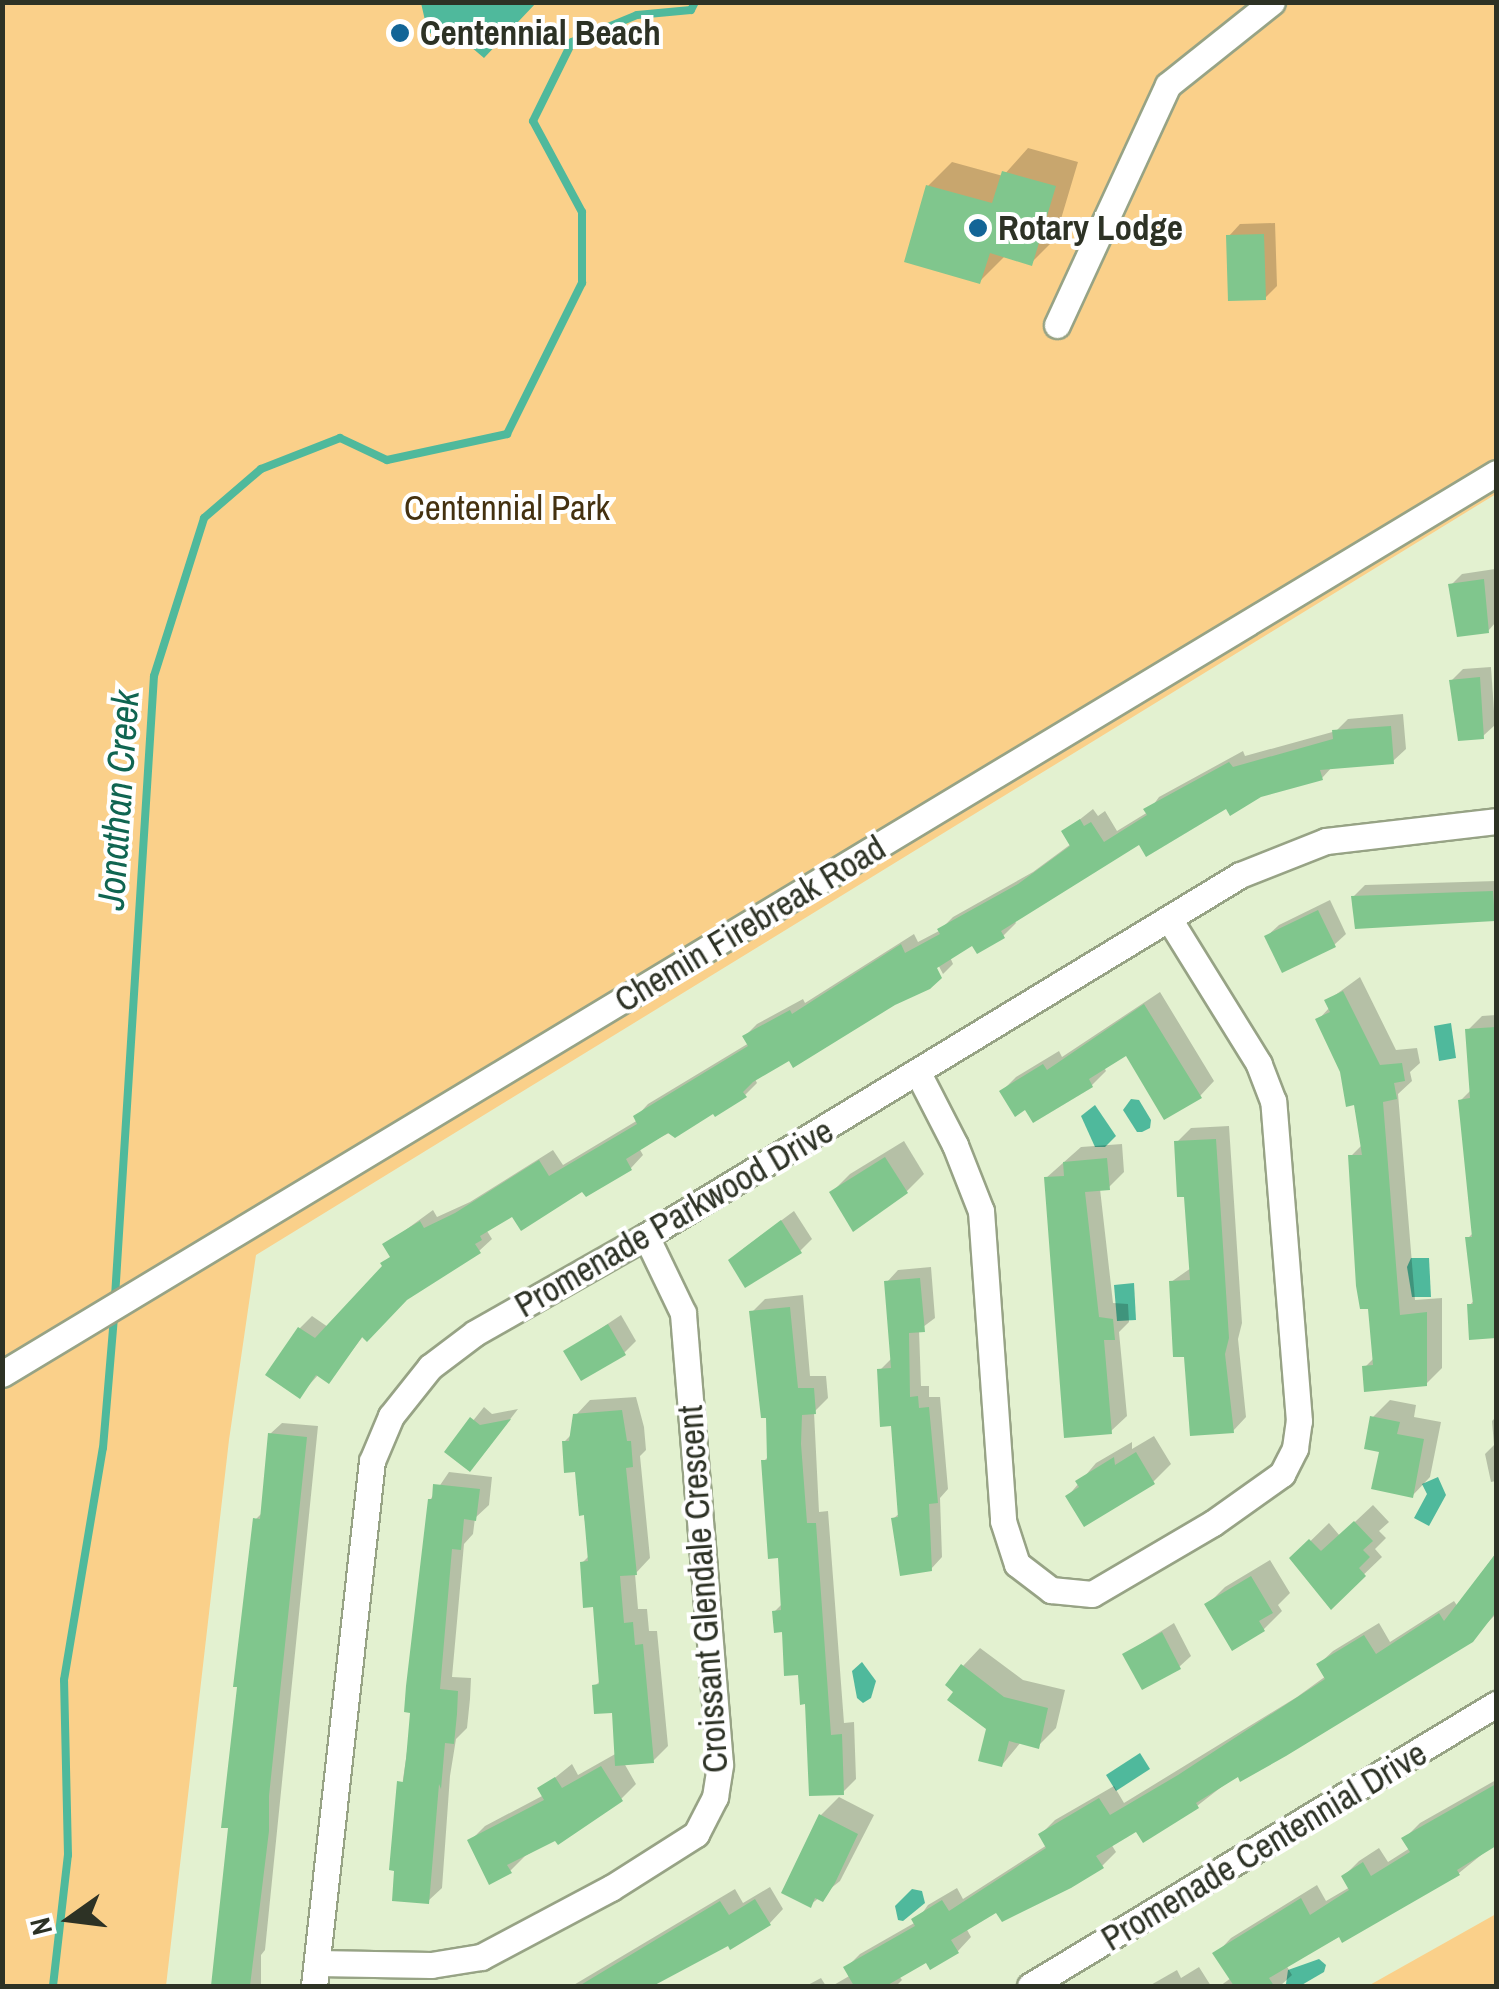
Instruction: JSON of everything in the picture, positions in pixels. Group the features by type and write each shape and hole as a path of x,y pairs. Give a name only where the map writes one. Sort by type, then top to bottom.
{"street":[{"path":"1057,325 1168,85 1272,2"},
{"name":"Chemin Firebreak Road","path":"2,1374 1496,473"},
{"name":"Promenade Parkwood Drive","path":"316,1975 372,1461 391,1416 430,1367 476,1333 918,1073 1240,875 1326,841 1496,821"},
{"path":"918,1073 955,1146 981,1211 1003,1521 1017,1564 1051,1590 1092,1594 1213,1523 1282,1474 1295,1448 1299,1421 1273,1101 1259,1064 1169,919"},
{"name":"Croissant Glendale Crescent","path":"316,1975 481,1957 611,1888 696,1834 715,1797 720,1764 683,1313 646,1236"},
{"name":"Promenade Centennial Drive","path":"1030,1986 1496,1704"}],"green space":[{"name":"Centennial Park","path":"3,3 1496,3 1496,494 256,1255 229,1440 166,1986 3,1986"},
{"path":"1496,1914 1496,1986 1368,1986"}],"water":[{"path":"421,3 536,3 484,58 471,47 435,39 427,29"},
{"path":"1451,1023 1456,1058 1439,1061 1434,1026"},
{"path":"1131,1099 1139,1100 1151,1120 1150,1128 1142,1132 1137,1132 1123,1110"},
{"path":"1095,1105 1116,1136 1105,1147 1095,1147 1081,1116"},
{"path":"1411,1258 1429,1258 1431,1297 1412,1297 1407,1267"},
{"path":"1134,1283 1136,1320 1117,1321 1114,1285"},
{"path":"1438,1477 1446,1495 1429,1526 1414,1518 1427,1494 1422,1484"},
{"path":"862,1662 876,1681 871,1698 863,1703 857,1698 852,1671"},
{"path":"1140,1753 1150,1769 1116,1791 1106,1775"},
{"path":"912,1889 922,1891 925,1903 903,1921 898,1920 895,1906"},
{"path":"1319,1959 1326,1965 1324,1972 1300,1986 1286,1984 1288,1970"}],"building":[{"name":"Rotary Lodge","path":"1002,171 1056,186 1032,266 990,253 980,284 904,262 926,185 992,203"},
{"path":"1264,234 1266,300 1228,301 1226,235"},
{"path":"1484,579 1489,633 1457,637 1448,584"},
{"path":"1480,677 1484,739 1458,741 1449,680"},
{"path":"1391,726 1394,764 1320,770 1323,780 1261,797 1230,816 1226,809 1146,857 1139,845 1001,931 1005,938 977,954 972,946 937,968 942,978 930,989 895,1005 793,1068 789,1061 753,1082 743,1092 747,1097 715,1117 713,1114 675,1138 668,1133 626,1159 632,1170 586,1197 582,1192 521,1231 512,1217 480,1236 482,1240 475,1244 481,1253 407,1300 367,1342 362,1337 329,1384 316,1375 300,1399 265,1375 298,1327 315,1338 382,1266 380,1263 390,1257 382,1244 420,1221 424,1228 455,1213 539,1160 549,1176 637,1124 633,1116 748,1046 742,1036 790,1010 792,1014 901,944 905,953 940,934 937,929 1018,884 1070,846 1061,831 1080,819 1084,826 1091,822 1104,842 1147,815 1143,809 1229,762 1233,767 1333,739 1332,730"},
{"path":"1493,891 1495,921 1355,929 1351,896"},
{"path":"1318,910 1336,947 1282,973 1264,936"},
{"path":"1343,991 1380,1065 1402,1063 1405,1081 1394,1083 1397,1099 1383,1102 1400,1315 1427,1312 1427,1386 1364,1392 1362,1366 1373,1365 1368,1309 1360,1309 1356,1286 1348,1155 1362,1155 1354,1105 1346,1107 1340,1072 1315,1019 1330,1012 1324,1000"},
{"path":"1144,1004 1202,1098 1164,1120 1126,1056 1089,1079 1093,1087 1033,1123 1025,1110 1015,1117 999,1091 1043,1064 1047,1070"},
{"path":"1496,1027 1496,1338 1469,1340 1467,1304 1473,1304 1465,1237 1472,1237 1458,1100 1470,1098 1465,1029"},
{"path":"1216,1139 1229,1338 1225,1354 1234,1433 1190,1436 1184,1357 1173,1357 1169,1281 1190,1280 1184,1197 1177,1197 1174,1141"},
{"path":"885,1157 908,1193 853,1232 829,1192"},
{"path":"1107,1158 1110,1190 1085,1192 1099,1317 1113,1319 1115,1340 1104,1340 1112,1434 1064,1438 1044,1177 1064,1176 1063,1162"},
{"path":"781,1220 802,1253 745,1288 728,1260"},
{"path":"920,1278 925,1332 909,1333 910,1397 918,1396 919,1408 929,1407 938,1503 929,1504 932,1571 900,1576 891,1518 898,1517 891,1426 880,1427 877,1369 891,1368 884,1281"},
{"path":"790,1307 798,1388 814,1388 816,1414 802,1415 801,1444 807,1523 816,1523 831,1735 842,1734 844,1795 809,1796 805,1704 800,1705 798,1675 784,1676 782,1632 774,1633 772,1611 781,1610 778,1558 768,1559 761,1460 767,1460 766,1418 761,1418 749,1311"},
{"path":"608,1324 626,1355 581,1381 563,1351"},
{"path":"622,1410 627,1441 631,1441 633,1467 626,1468 637,1575 620,1576 624,1623 633,1622 635,1645 643,1644 654,1763 615,1766 612,1713 594,1714 592,1685 599,1684 593,1607 583,1608 580,1562 588,1561 584,1515 579,1516 575,1472 564,1473 562,1441 569,1441 573,1414"},
{"path":"1370,1416 1400,1422 1397,1434 1424,1439 1413,1498 1371,1489 1379,1452 1364,1449"},
{"path":"470,1417 480,1425 511,1419 470,1472 444,1452"},
{"path":"268,1433 307,1437 269,1796 269,1831 250,1986 211,1986 228,1828 221,1828 237,1687 233,1687 253,1518 260,1519"},
{"path":"1136,1452 1155,1484 1084,1527 1065,1496 1079,1487 1075,1481 1114,1457 1115,1465"},
{"path":"433,1484 480,1489 476,1521 464,1519 461,1550 452,1549 440,1689 458,1691 457,1714 454,1744 445,1743 429,1904 392,1901 394,1871 389,1870 397,1781 403,1782 406,1759 410,1713 404,1712 406,1686"},
{"path":"1354,1521 1373,1541 1363,1550 1370,1557 1359,1568 1366,1576 1331,1610 1289,1558 1309,1539 1321,1551"},
{"path":"1496,1553 1496,1612 1473,1642 1286,1756 1240,1782 1238,1777 1196,1803 1199,1808 1143,1843 1136,1832 1096,1856 1104,1868 1071,1888 1002,1922 996,1913 951,1940 959,1953 930,1970 926,1963 886,1986 854,1986 843,1967 915,1926 911,1919 942,1900 949,1911 1046,1848 1038,1834 1099,1798 1110,1815 1178,1775 1325,1679 1316,1664 1364,1635 1376,1654 1439,1613 1444,1621"},
{"path":"1251,1576 1273,1613 1259,1621 1265,1631 1232,1651 1204,1604"},
{"path":"1162,1632 1181,1669 1142,1690 1122,1654"},
{"path":"961,1664 1004,1697 1048,1708 1039,1749 1009,1741 1002,1767 978,1761 986,1729 947,1700 953,1692 945,1685"},
{"path":"601,1766 623,1801 558,1845 555,1841 507,1865 512,1873 489,1885 467,1840 544,1800 537,1788 555,1777 562,1788"},
{"path":"1496,1784 1496,1846 1457,1870 1460,1875 1342,1943 1339,1937 1269,1978 1274,1986 1234,1986 1212,1953 1301,1898 1310,1915 1349,1890 1341,1876 1363,1862 1371,1876 1410,1852 1401,1838"},
{"path":"819,1814 858,1834 823,1902 815,1898 811,1908 781,1893"},
{"path":"755,1899 771,1925 730,1950 728,1946 653,1986 579,1986 720,1901 729,1915"}],"waterway":[{"name":"Jonathan Creek","path":"115,1297 154,676 204,518 261,469 340,438 387,460 507,434 582,283 582,212 533,121 572,42 637,15 691,10 695,2"},
{"name":"Jonathan Creek","path":"53,1986 68,1855 64,1680 103,1448 114,1316"}],"place":[{"name":"Centennial Beach","path":"400,33"},
{"name":"Rotary Lodge","path":"978,228"}]}
